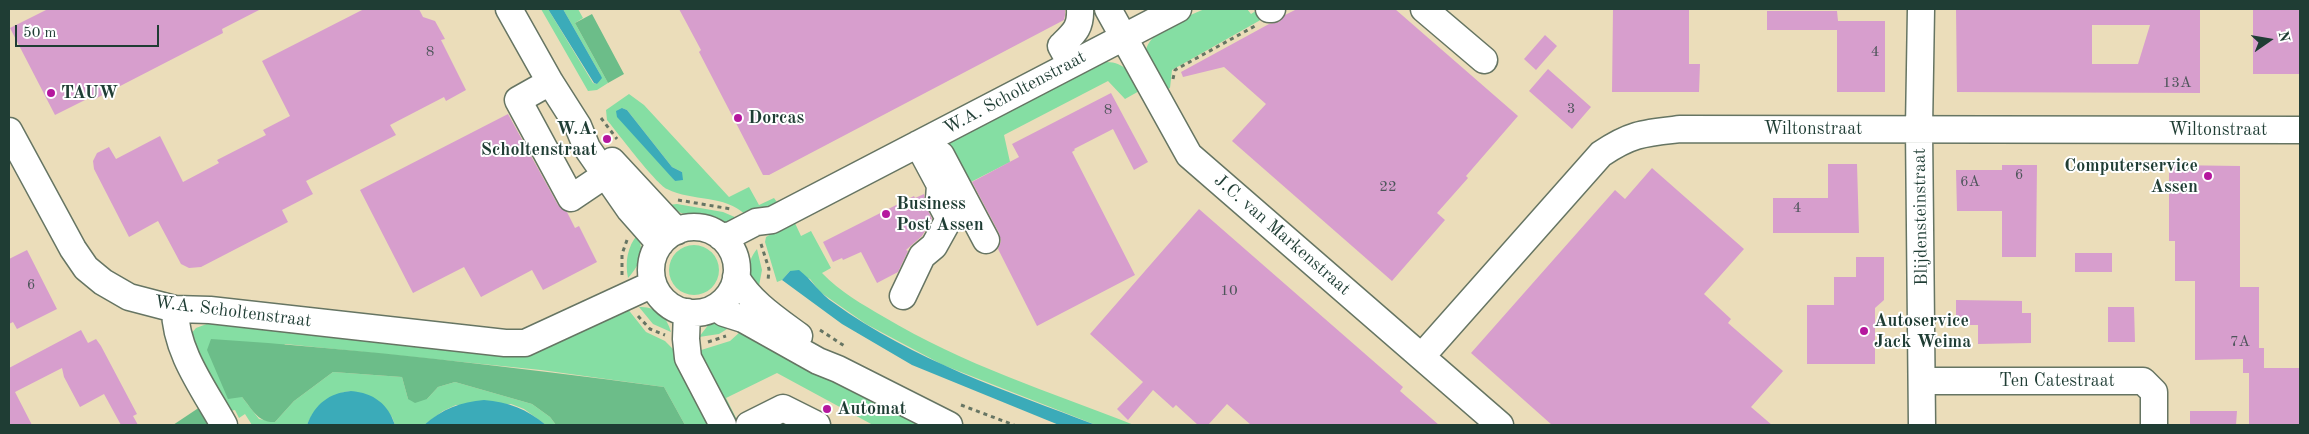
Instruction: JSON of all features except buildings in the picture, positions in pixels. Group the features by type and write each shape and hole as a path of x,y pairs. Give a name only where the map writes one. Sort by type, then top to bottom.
{"street":[{"path":"509,9 550,82 578,126 587,148 611,171 630,210 668,237"},
{"path":"1071,64 1061,46 1073,35 1081,22 1080,9"},
{"name":"J.C. van Markenstraat","path":"1108,9 1189,155 1500,425"},
{"name":"W.A. Scholtenstraat","path":"730,256 762,232 772,220 925,140 980,100 1022,78 1071,64 1178,9"},
{"path":"1424,9 1484,60"},
{"name":"Blijdensteinstraat","path":"1921,9 1919,128 1922,425"},
{"path":"550,82 518,100 570,198 611,171"},
{"name":"Wiltonstraat","path":"1422,356 1601,154 1639,133 1681,129 2300,130"},
{"name":"W.A. Scholtenstraat","path":"9,131 72,249 86,268 103,282 129,297 175,310 210,310 506,344 525,343 653,284"},
{"path":"925,140 986,240"},
{"path":"903,296 922,256 934,246 949,219 939,200 940,185 925,140"},
{"path":"730,256 729,295 716,307 697,313 676,309 666,303 658,294 653,284 652,263 668,237 688,228 700,228 711,231 730,256 742,288 777,320 827,356 838,369"},
{"path":"716,307 724,313 743,319 818,361 838,369 945,424"},
{"path":"175,310 175,328 181,346 224,425"},
{"path":"687,312 686,340 688,358 723,425"},
{"name":"Ten Catestraat","path":"1923,381 2142,381 2154,392 2154,425"},
{"path":"749,425 783,408 817,425"}],"path":[{"path":"1171,85 1176,70 1266,20 1270,9"},
{"path":"622,277 622,254 632,233"}],"green space":[{"path":"541,9 548,9 593,83 597,84 600,74 563,9 578,9 583,18 575,23 608,83 597,90 588,91"},
{"path":"1204,9 1247,9 1251,14 1259,9 1264,18 1172,70 1170,88 1163,91 1147,56 1148,45 1161,31 1179,20"},
{"path":"592,14 624,74 608,83 575,23"},
{"path":"1104,62 1111,62 1122,66 1141,90 1125,99 1108,81 1004,135 1010,162 965,185 945,144"},
{"path":"629,94 644,105 729,197 749,187 759,205 774,198 779,205 746,215 728,204 687,196 667,189 646,168 607,120 606,110","holes":["622,108 627,110 672,167 682,172 675,181"]},
{"path":"677,204 723,212 737,218 726,223 681,213 668,205"},
{"path":"794,221 801,236 811,231 831,268 822,273 844,292 868,307 914,334 975,363 1134,425 1096,425 943,365 866,324 820,292 810,279 790,271 782,280 777,282 765,242 766,237"},
{"path":"638,234 641,246 640,258 636,268 628,278 628,255 631,244"},
{"path":"699,245 712,252 718,260 718,280 712,288 704,294 689,295 676,288 670,280 669,265 676,252 684,246"},
{"path":"757,249 762,270 758,291 749,270 753,254"},
{"path":"639,307 650,308 660,313 671,332 653,324"},
{"path":"627,308 646,332 665,341 674,350 712,425 685,425 664,387 541,370 285,344 242,397 259,419 275,422 294,401 333,372 402,377 408,399 427,399 438,387 455,382 532,404 550,417 556,425 546,425 524,409 511,404 456,405 443,411 424,425 395,425 392,417 351,391 344,392 324,402 314,412 307,425 252,425 245,414 239,418 235,410 225,412 190,335 196,328 212,322 507,352"},
{"path":"717,322 732,326 719,334 699,337 709,324"},
{"path":"740,332 922,425 873,425 777,373 726,398 737,420 733,420 698,351 730,341"},
{"path":"211,339 438,359 664,387 685,425 556,425 550,417 532,404 455,382 438,387 427,399 415,403 408,399 402,377 333,372 294,401 275,422 269,422 260,418 242,397 228,399 207,350"},
{"path":"200,407 209,425 173,425"}],"water":[{"path":"548,9 563,9 602,78 597,84 594,83"},
{"path":"622,108 627,110 672,167 682,172 683,180 675,181 617,117 616,111"},
{"path":"799,270 829,299 864,323 928,358 1028,400 1096,425 1059,425 912,365 842,324 782,280 790,271"},
{"path":"351,391 367,394 379,401 388,411 395,425 307,425 314,411 324,401 336,394"},
{"path":"484,400 501,402 517,407 546,425 424,425 452,407 467,402"}],"place":[{"name":"TAUW","path":"51,93"},
{"name":"Dorcas","path":"738,118"},
{"name":"W.A. Scholtenstraat","path":"607,139"},
{"name":"Computerservice Assen","path":"2208,176"},
{"name":"Business Post Assen","path":"886,214"},
{"name":"Autoservice Jack Weima","path":"1864,331"},
{"name":"Automat","path":"827,409"}]}
